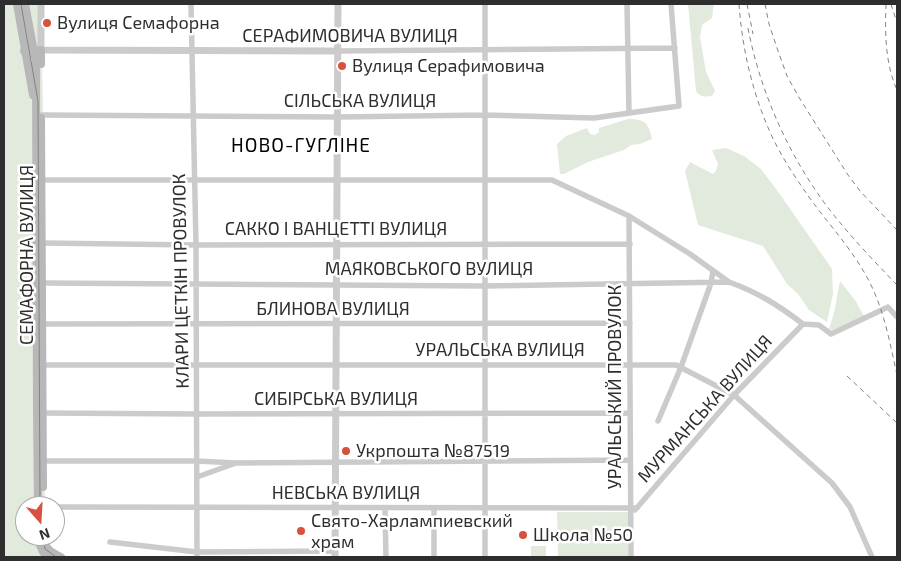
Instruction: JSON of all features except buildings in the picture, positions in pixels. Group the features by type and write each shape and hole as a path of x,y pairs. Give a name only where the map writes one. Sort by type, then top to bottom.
{"main road":[{"name":"СЕМАФОРНА ВУЛИЦЯ","path":"17,4 33,96 36,130"},
{"path":"25,4 38,50"},
{"name":"СЕМАФОРНА ВУЛИЦЯ","path":"38,50 41,115 42,283 36,410 38,496"},
{"name":"СЕМАФОРНА ВУЛИЦЯ","path":"38,50 36,130 40,325 43,365 43,496"},
{"name":"СЕРАФИМОВИЧА ВУЛИЦЯ","path":"24,51 38,50"},
{"path":"41,546 48,557"},
{"path":"46,546 61,557"}],"street":[{"name":"СЕМАФОРНА ВУЛИЦЯ","path":"38,50 41,4"},
{"name":"КЛАРИ ЦЕТКІН ПРОВУЛОК","path":"191,4 197,283 197,554"},
{"path":"110,542 197,554 335,554 338,4"},
{"path":"485,4 485,557"},
{"path":"627,4 629,113"},
{"path":"671,4 675,48"},
{"name":"СЕРАФИМОВИЧА ВУЛИЦЯ","path":"38,50 485,51 675,48"},
{"name":"СІЛЬСЬКА ВУЛИЦЯ","path":"41,115 338,117 485,115 594,118 679,106 675,48"},
{"path":"42,180 552,180 629,216 729,282"},
{"name":"УРАЛЬСЬКИЙ ПРОВУЛОК","path":"629,216 630,460 634,508"},
{"name":"САККО І ВАНЦЕТТІ ВУЛИЦЯ","path":"42,243 196,245 630,244"},
{"path":"658,421 681,367 711,283 713,271"},
{"name":"МАЯКОВСЬКОГО ВУЛИЦЯ","path":"42,283 485,286 729,282 753,291 782,308 803,324"},
{"path":"803,324 819,325 831,334 888,307 897,317"},
{"name":"БЛИНОВА ВУЛИЦЯ","path":"40,325 630,323"},
{"name":"МУРМАНСЬКА ВУЛИЦЯ","path":"631,557 631,516 634,508 734,395 803,324"},
{"name":"УРАЛЬСЬКА ВУЛИЦЯ","path":"43,365 671,365 681,367 734,395 832,483 842,494 857,520 872,557"},
{"name":"СИБІРСЬКА ВУЛИЦЯ","path":"42,413 630,413"},
{"path":"43,461 336,463 630,460"},
{"path":"197,477 236,463"},
{"name":"НЕВСЬКА ВУЛИЦЯ","path":"65,507 634,508"},
{"path":"386,508 386,557"},
{"path":"434,508 434,557"}],"shaded area":[{"path":"4,4 41,4 45,496 15,496 15,546 47,546 61,557 4,557"},
{"path":"688,4 714,4 712,18 702,25 700,37 706,72 715,91 712,96 703,96 696,91"},
{"path":"628,119 645,123 648,126 652,139 640,144 631,145 624,150 560,174 557,144 566,136 587,128 590,134 595,135 599,132 599,128"},
{"path":"726,148 744,156 761,169 832,269 833,294 827,322 809,310 798,294 787,284 763,246 698,225 685,171 690,162 713,174 718,164 712,150"},
{"path":"840,281 855,300 864,316 833,330 829,329"},
{"path":"557,512 628,512 628,557 558,557"},
{"path":"531,546 546,546 546,557 531,557"}],"tram line":[{"path":"21,4 38,101 40,496"},
{"path":"44,546 45,549 56,557"}],"railway":[{"path":"739,4 749,69 758,101 770,132 798,182 848,248 869,281 883,315 897,375"},
{"path":"747,4 753,34"},
{"path":"765,4 769,24 787,76 800,99 848,175 860,191 897,230"},
{"path":"886,4 888,59 897,90"},
{"path":"891,4 897,23"},
{"path":"748,28 753,52 768,98 799,165 834,216 897,285"},
{"path":"847,376 897,423"}],"place":[{"name":"Вулиця Семафорна","path":"47,23"},
{"name":"Вулиця Серафимовича","path":"342,66"},
{"name":"Укрпошта №87519","path":"346,451"},
{"name":"Свято-Харлампиевский храм","path":"301,531"},
{"name":"Школа №50","path":"523,535"}],"district":[{"name":"НОВО-ГУГЛІНЕ","path":"301,146"}]}
